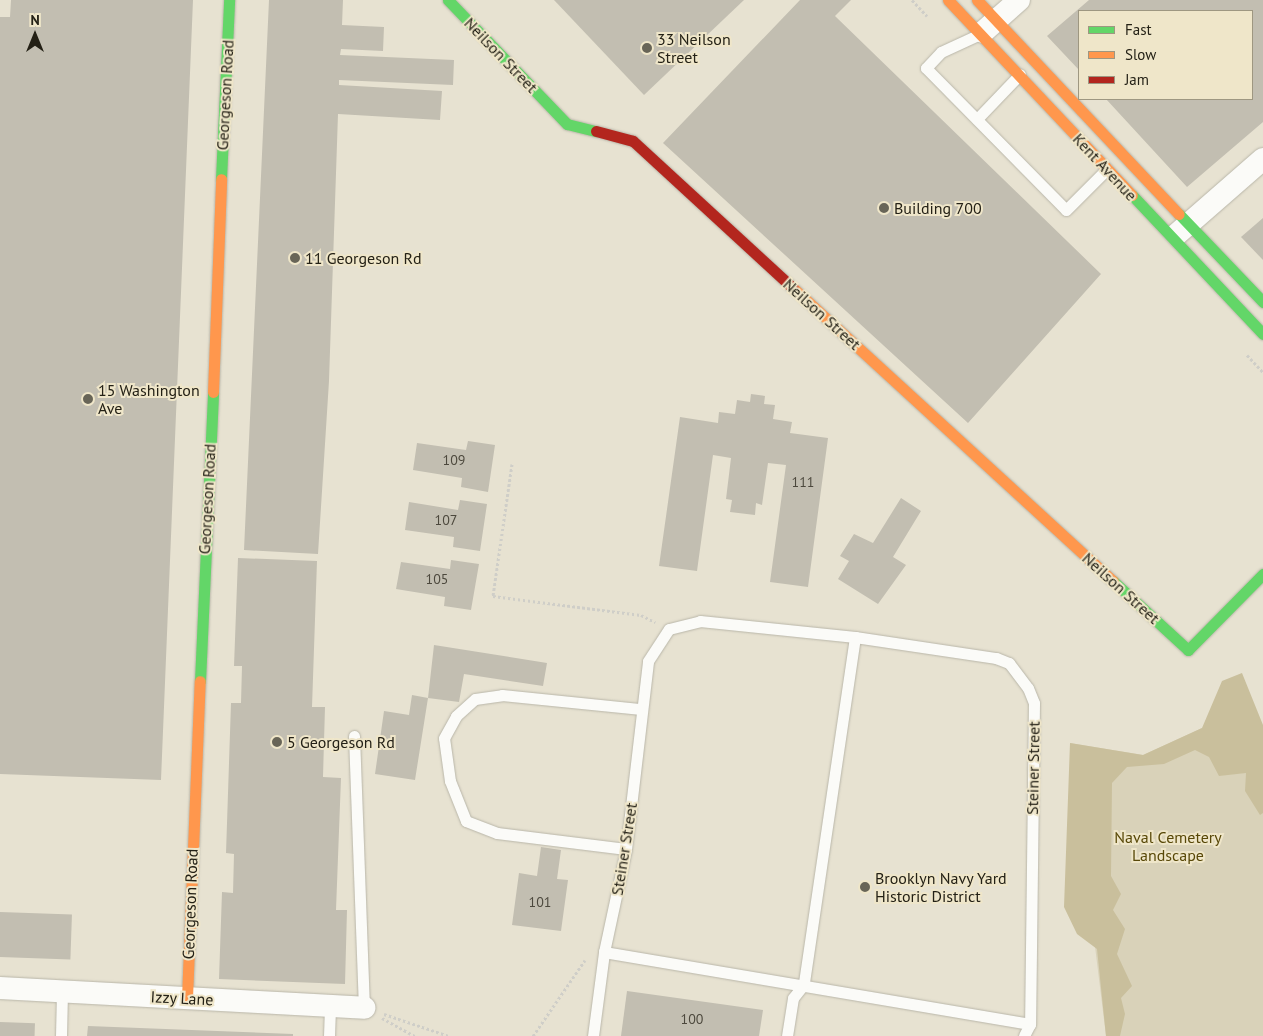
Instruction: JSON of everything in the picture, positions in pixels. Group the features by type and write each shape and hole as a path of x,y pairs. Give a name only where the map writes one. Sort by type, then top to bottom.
{"street":[{"name":"Georgeson Road","path":"187,998 229,0"},
{"name":"Neilson Street","path":"448,0 567,124 633,141 1188,650 1263,574"},
{"name":"Kent Avenue","path":"948,0 1032,59 1263,302"},
{"name":"Kent Avenue","path":"977,0 988,27 1019,75 1263,334"},
{"path":"988,27 1019,0"},
{"path":"1173,238 1263,159"},
{"name":"Izzy Lane","path":"0,988 364,1008"}],"lane":[{"path":"988,27 941,52 926,68 1066,210 1107,169"},
{"path":"977,118 1032,59"},
{"name":"Steiner Street","path":"593,1036 604,952 626,849 648,661 669,629 700,621 855,637 996,658 1009,664 1028,688 1034,703 1030,1024 1024,1036"},
{"path":"787,1036 793,998 804,984 855,637"},
{"path":"626,849 496,833 466,821 450,781 444,738 456,716 475,699 502,695 641,709"},
{"path":"354,736 364,1008"},
{"path":"604,952 804,984 1030,1024"},
{"path":"61,1036 62,992"},
{"path":"329,1036 330,1006"}],"path":[{"path":"512,464 493,596 640,615 669,629"},
{"path":"533,1036 592,951 604,952"},
{"path":"364,1008 415,1036"},
{"path":"364,1008 449,1036"}],"green space":[{"name":"Naval Cemetery Landscape","path":"1202,728 1263,751 1263,1036 1106,1036 1070,743 1143,755"}],"shaded area":[{"path":"1242,673 1263,725 1263,813 1260,815 1245,791 1246,773 1219,776 1209,757 1195,750 1164,764 1127,767 1112,783 1111,876 1121,894 1113,910 1125,929 1117,954 1132,986 1121,998 1125,1014 1120,1036 1106,1036 1097,949 1077,934 1064,907 1070,743 1143,755 1202,728 1222,681"}],"building":[{"name":"15 Washington Ave","path":"11,0 193,0 161,780 0,774 0,17 10,17"},
{"name":"11 Georgeson Rd","path":"269,0 343,0 342,25 384,27 383,51 341,49 340,55 454,60 453,85 339,80 339,85 442,91 440,120 338,114 329,381 318,554 244,550"},
{"name":"33 Neilson Street","path":"554,0 744,0 644,95"},
{"name":"Building 700","path":"800,0 851,0 835,16 1101,274 968,423 663,143"},
{"path":"1089,0 1263,0 1263,122 1187,187 1107,100 1253,100 1253,10 1078,10 1078,69 1047,36"},
{"path":"1263,218 1263,260 1241,237"},
{"path":"751,394 765,396 764,404 775,405 773,419 792,422 790,433 828,438 808,587 770,582 786,465 768,463 762,505 756,503 755,515 730,512 732,500 726,499 731,458 713,455 697,571 659,566 680,417 718,423 719,412 735,414 737,400 750,402"},
{"path":"468,441 495,445 488,492 461,487 462,478 413,470 417,443 466,450"},
{"path":"901,498 921,511 893,557 906,565 878,604 838,579 849,561 840,556 854,534 873,543"},
{"path":"460,500 487,504 480,551 453,547 454,537 405,530 409,502 458,510"},
{"name":"5 Georgeson Rd","path":"238,558 317,561 312,707 325,707 323,777 341,778 336,910 347,910 345,984 219,979 222,892 233,893 234,854 226,853 231,703 241,703 242,666 234,666"},
{"path":"451,560 479,564 471,610 444,606 445,597 396,589 401,562 450,569"},
{"path":"434,645 547,663 543,686 464,674 459,702 428,698"},
{"path":"412,695 428,698 415,780 375,774 384,711 409,715"},
{"path":"541,847 561,850 557,879 568,880 561,931 512,925 519,873 537,876"},
{"path":"0,912 72,915 70,959 0,957"},
{"path":"627,991 763,1010 759,1036 621,1036"},
{"path":"0,1022 35,1023 35,1036 0,1036"},
{"path":"88,1026 293,1034 293,1036 87,1036"}],"traffic: fast":[{"path":"221,179 229,0"},
{"path":"448,0 567,124 596,131"},
{"path":"1132,195 1263,334"},
{"path":"1179,214 1263,302"},
{"path":"200,681 213,392"},
{"path":"1113,581 1188,650 1263,574"}],"traffic: slow":[{"path":"948,0 1132,195"},
{"path":"977,0 1179,214"},
{"path":"213,392 221,179"},
{"path":"793,288 1113,581"},
{"path":"187,998 200,681"}],"traffic: jam":[{"path":"596,131 633,141 793,288"}],"place":[{"name":"33 Neilson Street","path":"647,48"},
{"name":"Building 700","path":"884,208"},
{"name":"11 Georgeson Rd","path":"295,258"},
{"name":"15 Washington Ave","path":"88,399"},
{"name":"5 Georgeson Rd","path":"277,742"},
{"name":"Brooklyn Navy Yard Historic District","path":"865,887"}]}
